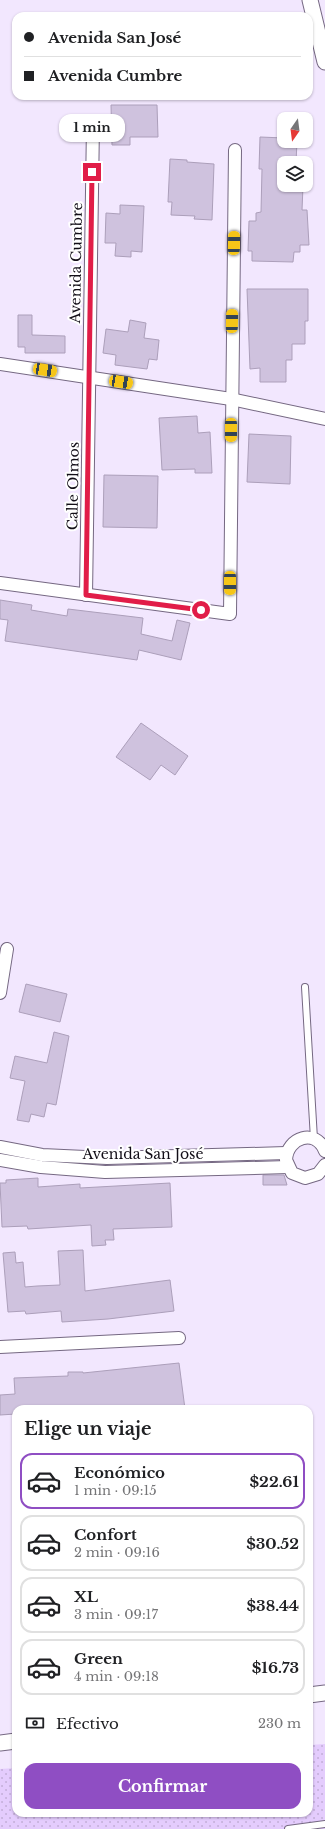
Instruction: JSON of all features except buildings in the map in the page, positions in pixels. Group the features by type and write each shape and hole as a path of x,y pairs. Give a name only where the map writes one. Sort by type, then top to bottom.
{"street":[{"path":"310,0 313,12"},
{"path":"313,12 325,62"},
{"name":"Avenida Cumbre","path":"90,377 93,124"},
{"path":"0,583 230,614 231,399 235,150"},
{"path":"0,364 231,399 325,419"},
{"name":"Calle Olmos","path":"86,595 90,377"},
{"path":"0,994 7,949"},
{"path":"324,1168 318,1174 305,1178 292,1173 288,1167 286,1153 294,1142 307,1138 314,1139 320,1143 325,1151"},
{"name":"Avenida San José","path":"0,1147 42,1155 107,1158 170,1155 286,1153"},
{"path":"170,1155 171,1170"},
{"name":"Avenida San José","path":"0,1160 41,1167 105,1172 288,1167"},
{"path":"0,1347 179,1338"},
{"path":"313,1694 325,1692"},
{"path":"0,1743 12,1742"}],"lane":[{"path":"305,987 314,1139"},
{"path":"288,1829 325,1824"}],"shaded area":[{"path":"325,1744 325,1829 0,1829 0,1769 12,1768 12,1817 313,1817 313,1745"}],"route":[{"path":"92,172 86,595 201,610"}]}
